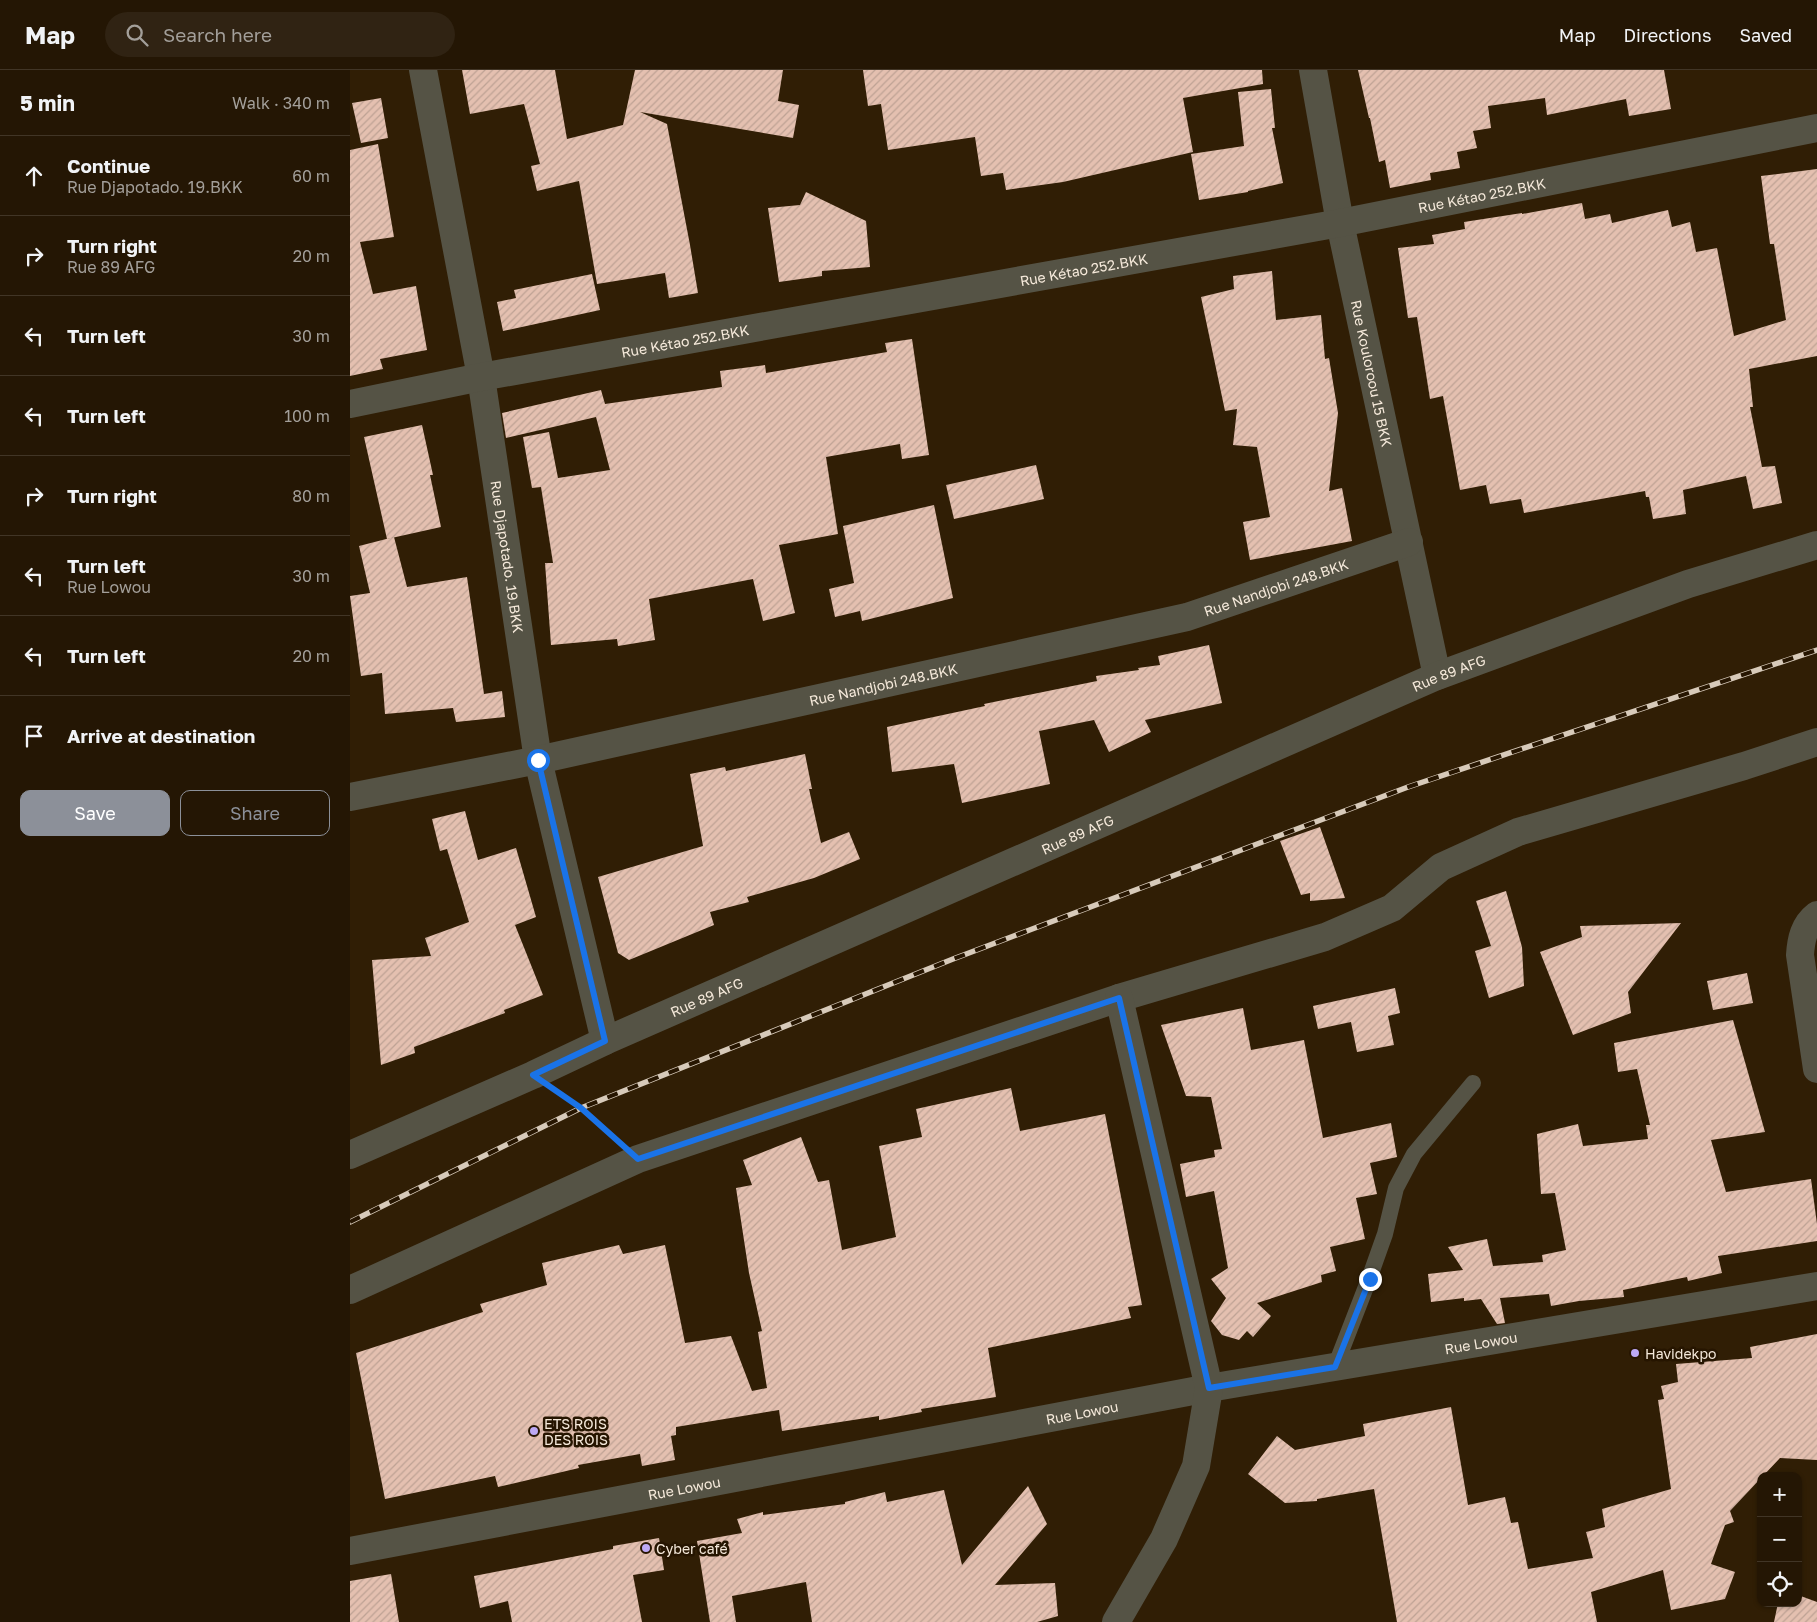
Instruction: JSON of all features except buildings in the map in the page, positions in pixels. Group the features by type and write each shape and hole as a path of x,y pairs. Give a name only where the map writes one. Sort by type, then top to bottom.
{"street":[{"name":"Rue Djapotado. 19.BKK","path":"423,70 481,377 538,760 605,1041"},
{"name":"Rue Kouloroou 15 BKK","path":"1313,70 1340,223 1437,676"},
{"name":"Rue Kétao 252.BKK","path":"350,404 481,377 1340,223 1817,128"},
{"name":"Rue Nandjobi 248.BKK","path":"350,798 538,760 1186,617 1409,542"},
{"name":"Rue 89 AFG","path":"350,1155 1437,676 1688,584 1817,545"},
{"path":"350,1290 638,1159 1119,998 1325,937 1392,908 1441,868 1518,832 1744,766 1817,742"},
{"path":"1817,915 1806,928 1801,941 1800,955 1817,1069"},
{"path":"1116,1622 1164,1539 1196,1466 1209,1388 1119,998"},
{"name":"Rue Lowou","path":"350,1551 1209,1388 1817,1286"}],"lane":[{"path":"1335,1367 1370,1279 1385,1234 1396,1188 1414,1154 1473,1083"}],"path":[{"path":"533,1075 581,1108 638,1159"}],"railway":[{"path":"350,1222 581,1108 953,959 1408,787 1817,650"}],"place":[{"name":"Havidekpo","path":"1635,1353"},
{"name":"ETS ROIS DES ROIS","path":"534,1431"},
{"name":"Cyber café","path":"646,1548"}],"route":[{"path":"538,760 605,1041 533,1075 581,1108 638,1159 1119,998 1209,1388 1335,1367 1370,1279"}]}
